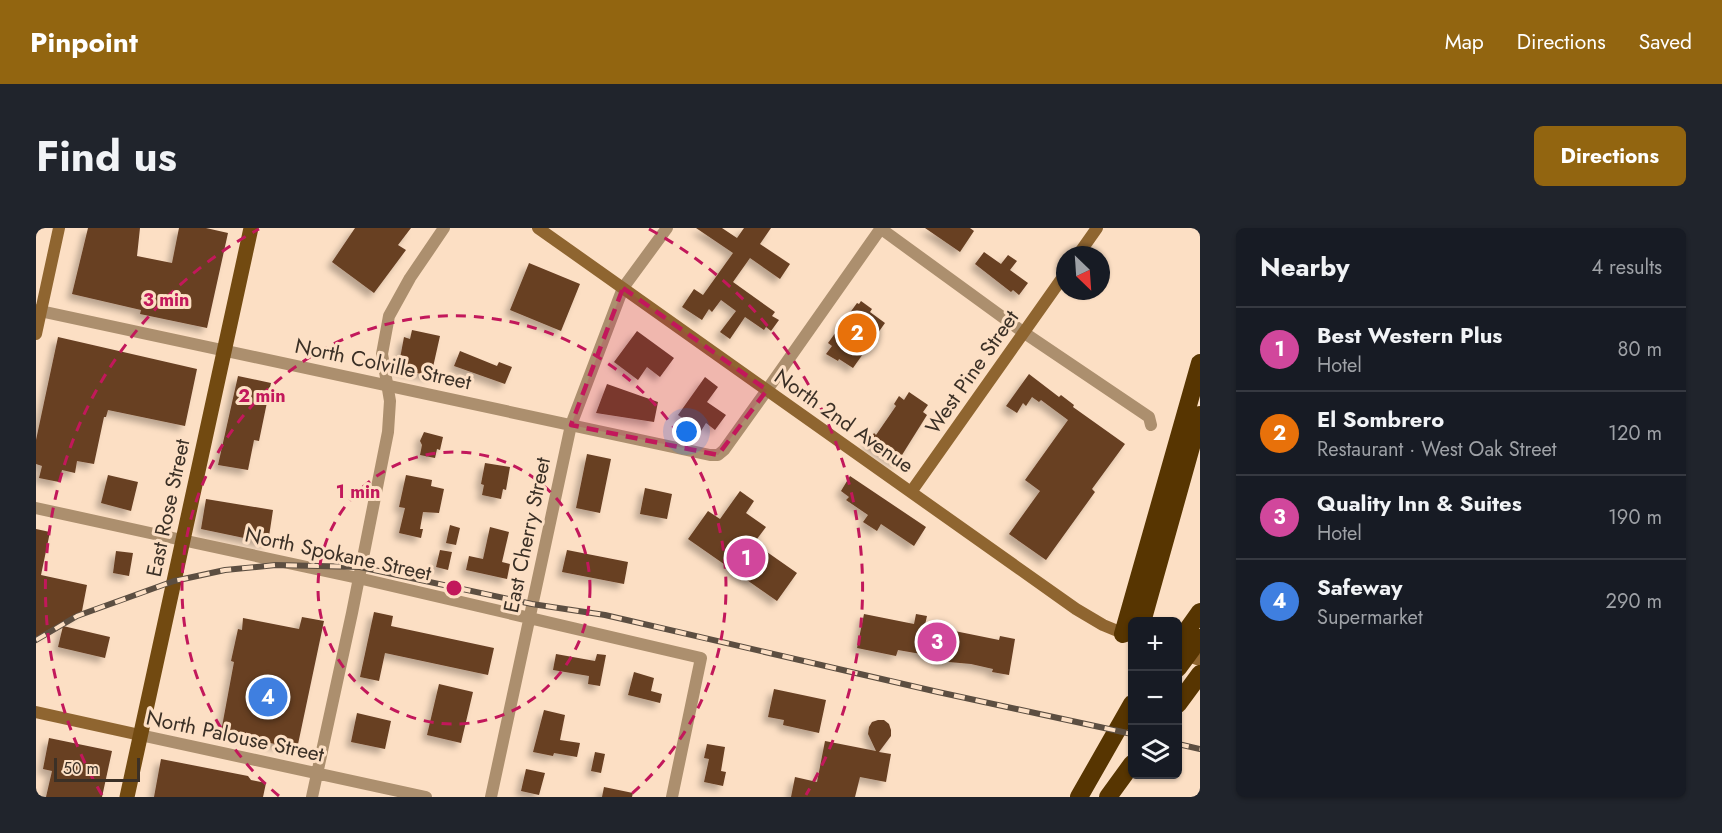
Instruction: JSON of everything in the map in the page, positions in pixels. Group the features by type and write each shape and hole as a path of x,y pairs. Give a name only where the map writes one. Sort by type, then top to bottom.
{"highway":[{"path":"1133,617 1200,363"},
{"path":"1143,617 1200,415"},
{"path":"1182,637 1200,612"},
{"path":"1182,663 1200,638"},
{"path":"1182,699 1200,674"},
{"path":"1182,701 1200,682"},
{"path":"1079,797 1128,711"},
{"path":"1079,797 1128,733"},
{"path":"1108,797 1128,770"}],"main road":[{"path":"36,334 38,311 59,228"},
{"name":"East Rose Street","path":"127,797 250,228"},
{"name":"North 2nd Avenue","path":"538,228 1076,609 1128,635"},
{"path":"1084,246 1097,228"},
{"name":"West Pine Street","path":"911,492 1056,286"},
{"path":"1182,653 1200,660"},
{"name":"North Palouse Street","path":"36,712 140,735"}],"street":[{"path":"312,797 388,432 390,401 382,354 389,316 410,278 444,228"},
{"name":"East Cherry Street","path":"491,797 571,425 623,288 667,228"},
{"path":"767,390 881,228 1023,332 1149,417 1151,425"},
{"name":"North Colville Street","path":"38,311 710,455 718,455 724,450 767,390"},
{"name":"North Spokane Street","path":"36,508 358,578 701,658 672,797"},
{"name":"North Palouse Street","path":"140,735 426,797"}],"highlighted area":[{"path":"623,288 767,390 718,455 571,425"}],"building":[{"path":"88,228 140,228 137,256 172,263 179,228 206,228 228,233 207,328 140,314 141,310 72,294"},
{"path":"355,228 411,228 398,245 406,250 374,293 332,262"},
{"path":"696,228 722,228 737,238 744,228 771,228 760,244 790,264 780,279 750,258 733,282 775,312 772,316 779,320 771,331 766,327 764,330 745,317 730,339 720,332 736,311 721,300 712,312 709,309 702,320 682,307 694,289 703,295 733,253"},
{"path":"925,228 970,228 974,231 960,252"},
{"path":"984,252 1001,264 1008,255 1017,261 1010,270 1028,283 1019,295 1013,290 1011,292 975,264"},
{"path":"529,263 580,284 561,331 510,310"},
{"path":"861,301 872,309 870,312 885,323 853,368 826,354 832,346 828,343 857,303"},
{"path":"412,330 440,336 431,376 398,369 404,337 410,339"},
{"path":"637,331 674,358 660,377 647,367 638,380 614,362"},
{"path":"58,337 197,369 185,426 108,410 104,417 94,464 77,461 75,473 62,470 59,482 39,478 42,466 36,464 36,440"},
{"path":"460,351 497,366 499,362 512,367 505,384 454,366"},
{"path":"1029,374 1059,397 1061,395 1074,405 1073,407 1125,444 1092,489 1095,492 1046,560 1009,534 1040,491 1025,480 1068,420 1041,400 1039,402 1032,397 1026,406 1023,403 1017,413 1006,406"},
{"path":"238,376 271,383 259,441 254,440 248,470 218,465"},
{"path":"705,377 718,387 707,402 726,415 715,430 706,423 701,431 678,415"},
{"path":"607,384 658,402 654,422 596,413"},
{"path":"909,392 928,405 923,412 927,415 897,463 867,443 874,433 876,435 896,406 894,404 899,396 904,400"},
{"path":"424,432 443,437 440,450 437,449 435,458 420,455 422,445 420,441"},
{"path":"587,454 611,459 600,513 576,508"},
{"path":"485,463 510,467 506,490 503,489 501,499 482,495 484,485 481,484"},
{"path":"108,475 138,482 131,511 101,503"},
{"path":"406,475 432,480 431,486 444,489 439,513 423,512 421,538 399,533 405,508 399,507"},
{"path":"850,476 926,527 914,546 881,524 877,531 863,522 868,515 846,500 849,497 841,491"},
{"path":"645,488 672,494 667,519 640,514"},
{"path":"740,491 754,501 746,513 766,527 754,543 797,573 777,601 688,539 708,511 720,519"},
{"path":"206,499 273,510 268,543 201,529"},
{"path":"450,525 460,528 456,545 446,543"},
{"path":"490,527 509,532 502,562 510,564 507,579 466,570 469,556 483,559"},
{"path":"36,529 50,532 41,575 87,585 82,611 36,637"},
{"path":"440,550 452,552 448,570 436,567"},
{"path":"567,550 628,562 624,584 562,572"},
{"path":"116,551 133,553 129,576 113,573"},
{"path":"374,612 393,616 391,626 494,648 488,675 385,653 379,681 360,677"},
{"path":"864,614 914,624 916,614 927,616 925,625 999,640 1000,636 1015,639 1009,675 992,672 993,669 971,664 938,661 938,657 898,650 896,656 857,648"},
{"path":"302,617 324,621 297,749 221,732 234,662 231,661 238,629 242,630 243,618 299,629"},
{"path":"63,626 110,637 105,658 58,647"},
{"path":"556,654 595,661 597,654 606,655 600,686 588,684 589,676 553,670"},
{"path":"634,672 654,678 651,691 662,694 660,703 628,695"},
{"path":"439,684 473,692 461,743 427,735"},
{"path":"774,689 826,700 819,733 783,725 784,720 768,717"},
{"path":"544,710 565,715 560,740 580,743 577,757 533,752"},
{"path":"357,713 391,721 385,749 351,742"},
{"path":"884,720 889,724 891,730 891,736 879,752 891,754 886,782 860,777 855,797 791,797 795,777 817,782 825,741 876,751 868,734 872,722"},
{"path":"49,738 112,751 102,797 46,797 52,771 43,769"},
{"path":"707,744 725,747 721,771 726,772 723,786 704,782 709,759 704,758"},
{"path":"595,752 605,754 601,773 591,771"},
{"path":"161,759 248,776 251,780 266,783 263,797 154,797"},
{"path":"526,769 545,773 539,795 521,791"},
{"path":"604,787 633,793 632,797 602,797"}],"railway":[{"path":"36,640 77,616 174,581 225,570 276,565 360,567 532,604 605,615 1128,733"},
{"path":"1182,745 1200,749"}],"place":[{"name":"El Sombrero","path":"857,333"},
{"name":"Best Western Plus","path":"746,558"},
{"name":"Quality Inn & Suites","path":"937,642"},
{"name":"Safeway","path":"268,697"}]}
